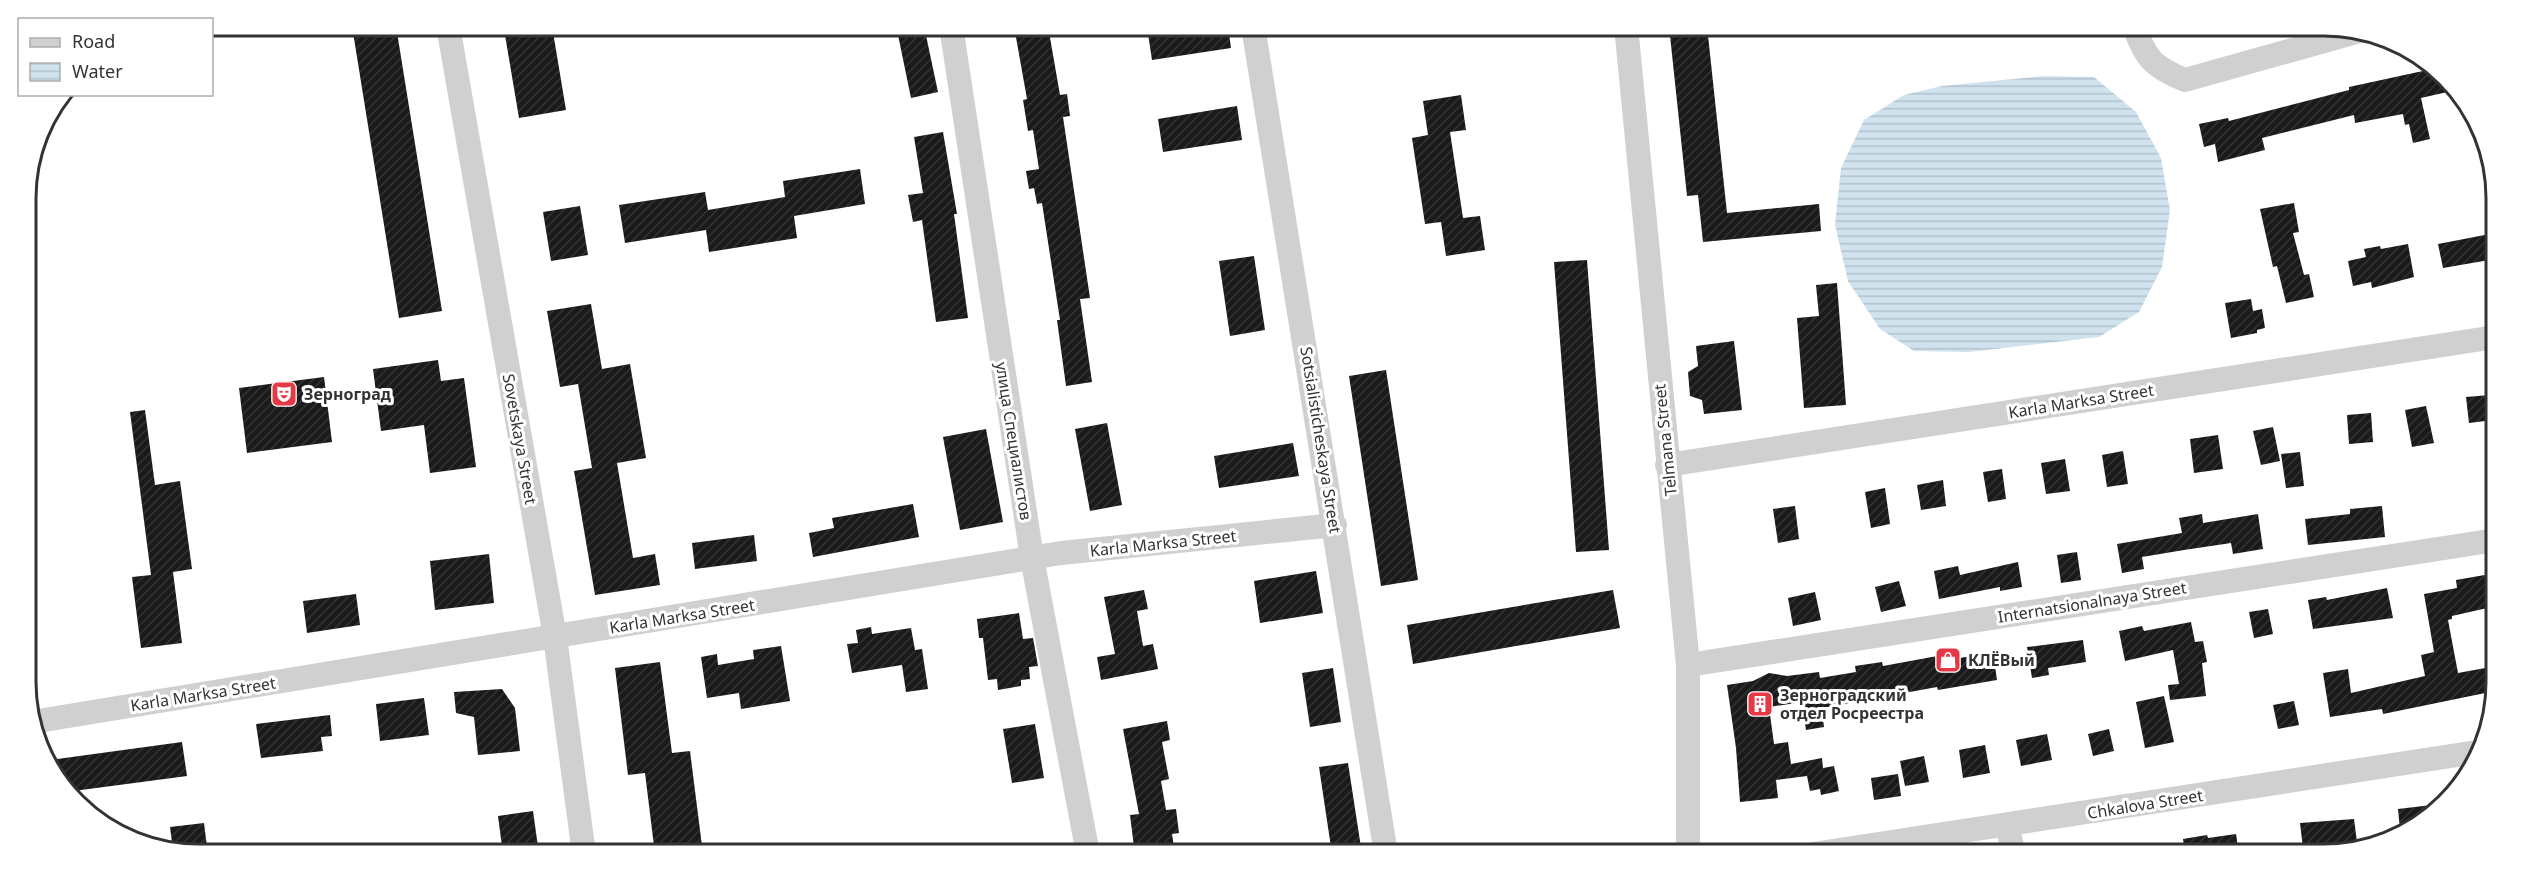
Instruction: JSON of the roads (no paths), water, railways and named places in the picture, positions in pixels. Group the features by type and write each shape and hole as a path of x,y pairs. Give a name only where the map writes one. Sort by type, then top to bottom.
{"street":[{"name":"Sovetskaya Street","path":"450,36 555,637 583,844"},
{"name":"улица Специалистов","path":"953,36 1032,558 1086,844"},
{"name":"Sotsialisticheskaya Street","path":"1255,36 1384,844"},
{"name":"Telmana Street","path":"1627,36 1688,665 1688,844"},
{"path":"2138,36 2141,46 2159,70 2185,80 2340,37"},
{"name":"Karla Marksa Street","path":"1667,465 2486,338"},
{"name":"Karla Marksa Street","path":"41,721 1032,558 1335,525"},
{"name":"Internatsionalnaya Street","path":"1688,665 2486,542"},
{"name":"Chkalova Street","path":"1880,844 2469,753"},
{"path":"2007,825 2012,844"}],"water":[{"path":"2043,76 2094,77 2136,112 2161,158 2170,210 2162,267 2139,312 2099,337 1969,352 1914,351 1880,329 1848,281 1835,225 1841,168 1864,120 1904,95 1942,86"}],"place":[{"name":"Зерноград","path":"284,394"},
{"name":"КЛЁВый","path":"1948,660"},
{"name":"Зерноградский отдел Росреестра","path":"1760,704"}]}
